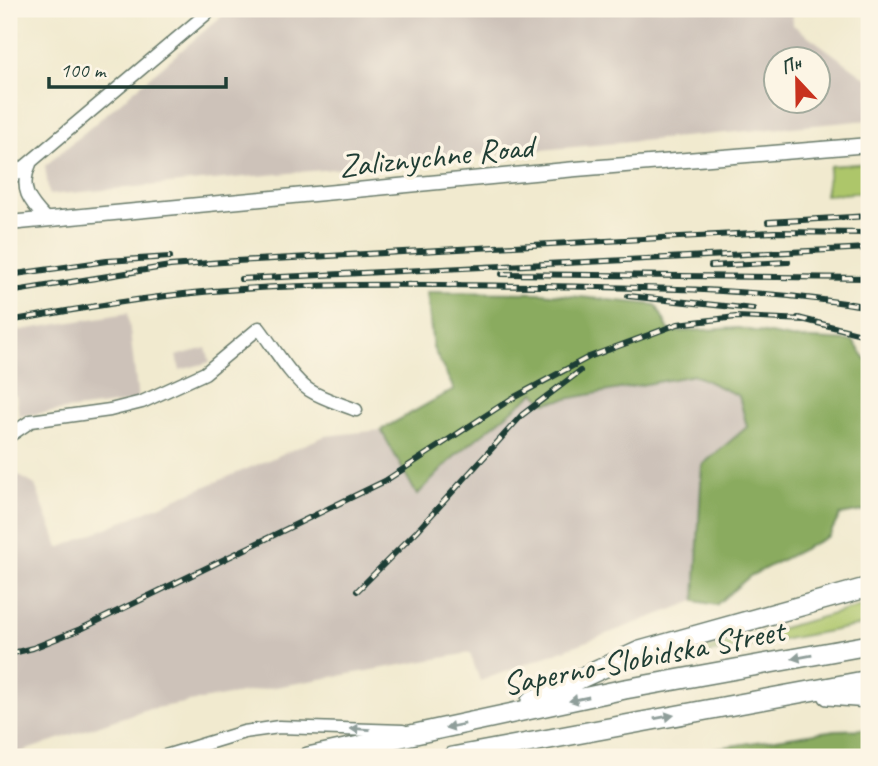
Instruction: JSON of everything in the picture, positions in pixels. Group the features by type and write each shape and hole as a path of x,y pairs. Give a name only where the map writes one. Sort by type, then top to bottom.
{"main road":[{"path":"481,720 538,698 640,651 869,587"},
{"name":"Saperno-Slobidska Street","path":"308,757 625,690 869,645"},
{"name":"Saperno-Slobidska Street","path":"452,757 869,680"},
{"path":"801,693 869,698"}],"street":[{"path":"9,180 212,9"},
{"name":"Zaliznychne Road","path":"9,223 576,169 869,145"},
{"path":"30,163 25,176 25,188 30,201 46,219"},
{"path":"9,436 31,421 110,410 142,402 205,373 259,328 303,386 356,410"},
{"name":"Saperno-Slobidska Street","path":"162,757 244,732 279,727 428,731"}],"shaded area":[{"path":"230,9 792,9 793,25 822,46 762,46 762,116 832,116 832,53 869,80 869,120 49,195 45,166"},
{"path":"128,313 138,401 19,416 16,395 9,395 9,332"},
{"path":"206,348 210,362 180,370 176,356"},
{"path":"694,375 739,396 747,428 702,465 695,601 480,681 470,653 144,710 9,756 9,470 35,485 59,548 325,436 381,430 418,495 456,455 535,391 545,403"}],"green space":[{"path":"869,163 869,192 825,195 830,166"},
{"path":"427,292 542,293 656,305 670,332 738,328 791,338 853,341 869,363 869,510 840,515 829,536 750,576 716,605 695,601 702,465 747,427 739,396 694,375 545,403 535,392 456,455 417,495 381,430 454,389 433,348"},
{"path":"869,604 869,624 659,662"},
{"path":"869,729 869,757 658,757 835,730"}],"railway":[{"path":"768,222 869,216"},
{"path":"9,292 170,266 236,261 774,232 869,233"},
{"path":"241,279 869,248"},
{"path":"9,275 107,261 170,257"},
{"path":"711,266 788,262"},
{"path":"502,274 869,278"},
{"path":"9,321 188,294 336,285 706,290 788,296 869,307"},
{"path":"628,296 753,309"},
{"path":"9,654 33,648 83,628 385,481 511,399 589,357 678,324 736,317 806,320"},
{"path":"798,318 869,336"},
{"path":"357,591 417,531 522,415 580,371"}]}
